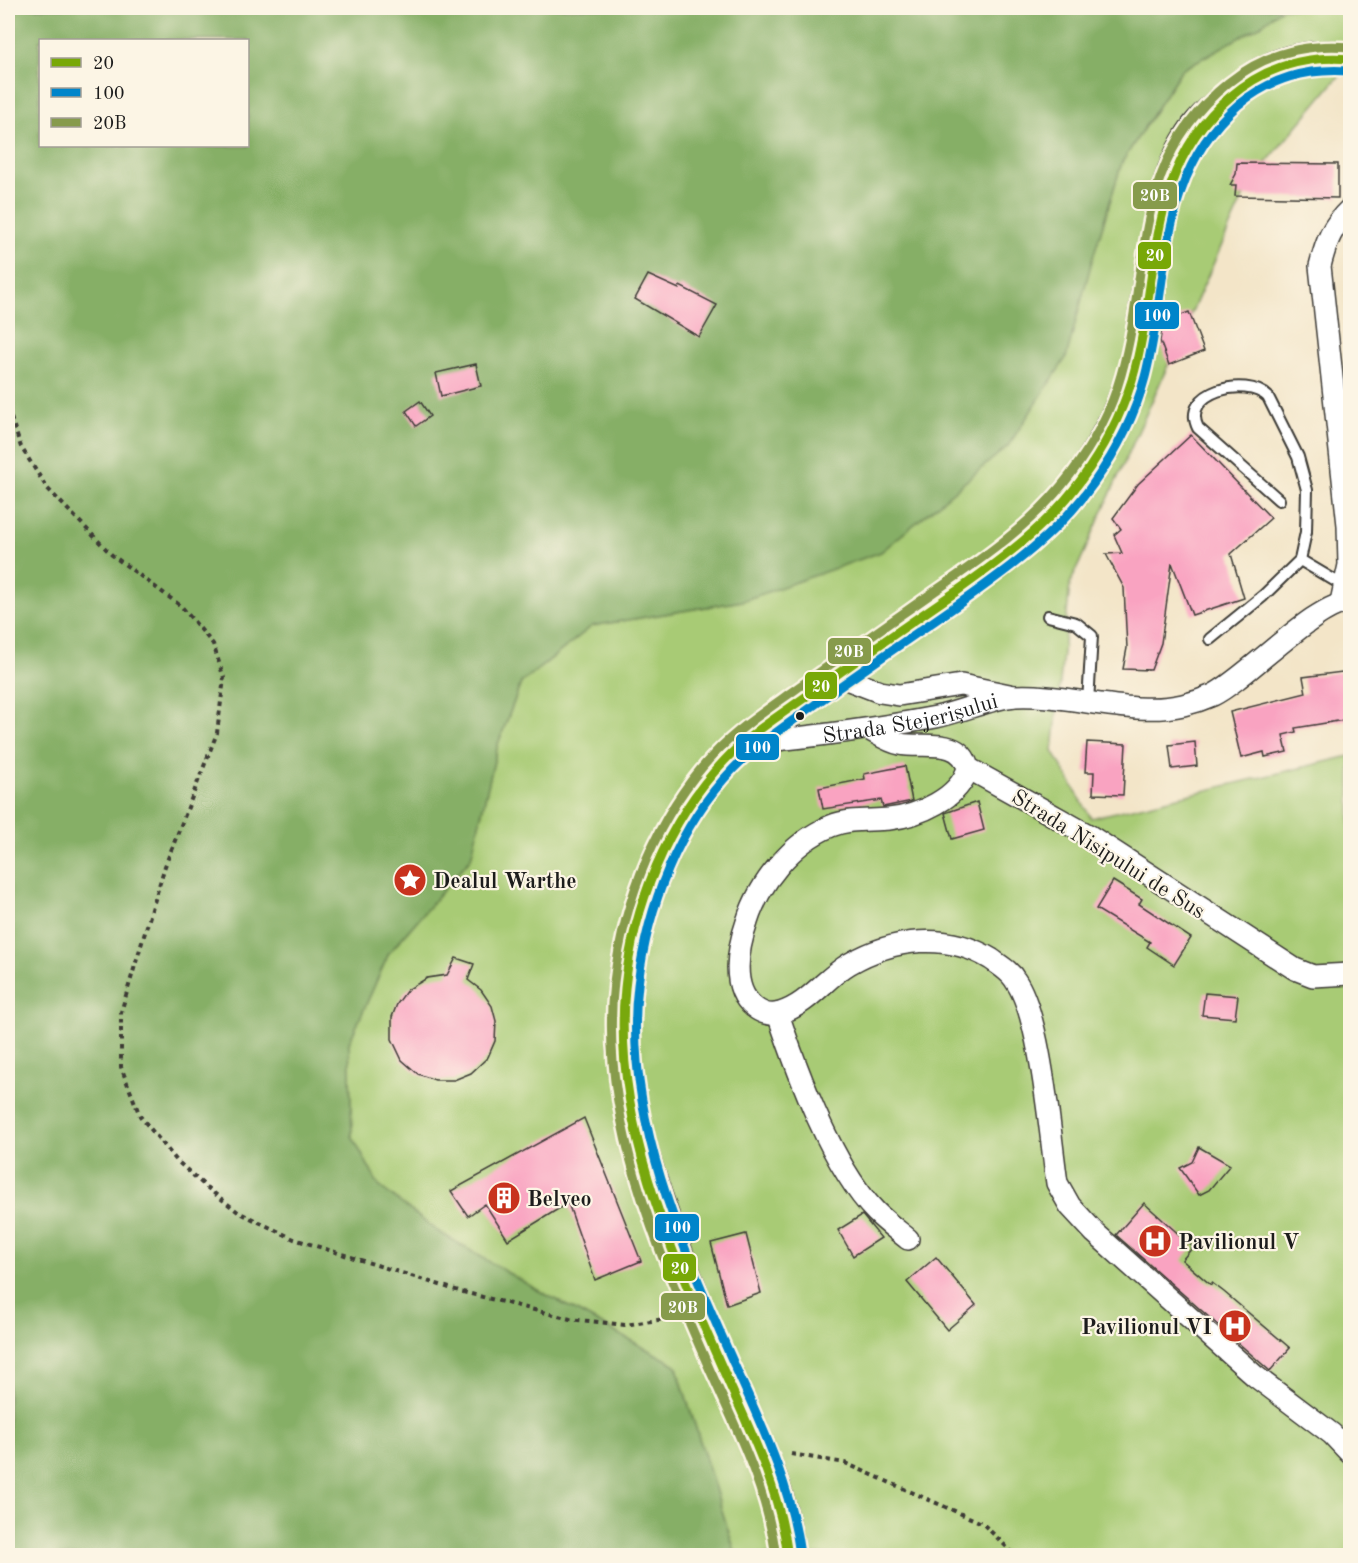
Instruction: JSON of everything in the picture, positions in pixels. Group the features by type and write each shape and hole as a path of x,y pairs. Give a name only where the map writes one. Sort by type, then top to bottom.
{"main road":[{"path":"788,1556 786,1525 759,1449 698,1314 650,1186 635,1136 626,1086 623,1031 625,985 634,939 660,859 697,796 722,763 836,675 974,578 1023,539 1078,484 1103,446 1119,414 1132,377 1167,199 1178,162 1198,128 1245,84 1271,68 1303,58 1350,59"}],"street":[{"path":"1345,597 1349,565 1348,525 1320,266 1326,241 1337,222 1350,209"},
{"name":"Strada Stejerișului","path":"745,743 870,730 957,713 1014,696 1157,708 1183,705 1213,694 1324,610 1345,597"},
{"path":"836,675 880,692 899,695 960,685 1014,696"},
{"name":"Strada Nisipului de Sus","path":"870,730 899,744 930,744 948,748 963,756 968,768 1090,836 1296,969 1313,976 1350,974"},
{"path":"968,768 960,787 925,809 890,819 848,820 830,826 808,838 773,872 756,900 747,922 738,966 739,981 748,1003 758,1010 778,1014 803,1002 825,981 850,963 910,942 942,941 972,947 1000,965 1015,979 1033,1024 1057,1183 1070,1206 1095,1233 1255,1376 1332,1434 1350,1453"},
{"path":"778,1014 799,1076 849,1176 876,1211 908,1239"}],"lane":[{"path":"1210,639 1263,596 1300,560 1306,532 1307,490 1298,458 1268,397 1251,387 1236,387 1219,391 1199,402 1194,410 1194,420 1198,428 1279,500"},
{"path":"1300,560 1345,597"},
{"path":"1048,616 1076,623 1092,636 1088,702"}],"path":[{"path":"8,409 21,447 48,488 112,555 181,606 213,644 224,678 217,733 165,866 121,1012 121,1067 140,1116 177,1161 205,1186 238,1212 294,1239 459,1291 570,1319 625,1325 698,1314"},
{"path":"759,1449 845,1463 982,1523 1016,1556"}],"green space":[{"path":"8,8 1282,8 1260,26 1181,70 1122,162 1066,358 1008,446 881,552 742,601 592,626 521,683 498,744 471,858 389,953 349,1043 352,1136 379,1186 437,1231 532,1287 676,1365 736,1555 8,1556"},
{"path":"1282,8 1350,8 1350,63 1250,182 1070,584 1053,751 1091,818 1350,756 1350,1555 736,1555 676,1365 532,1287 437,1231 379,1186 352,1136 349,1043 389,953 471,858 498,744 521,683 592,626 742,601 1093,257 1122,162 1181,70 1260,26"}],"building":[{"path":"1237,163 1338,164 1338,198 1235,196 1236,185 1230,185 1236,174"},
{"path":"648,275 679,289 680,286 717,305 699,337 635,299"},
{"path":"1189,312 1204,351 1169,365 1160,341 1163,322"},
{"path":"476,364 481,386 441,396 436,373"},
{"path":"420,401 430,416 416,426 406,411"},
{"path":"1191,435 1271,518 1231,554 1244,598 1192,615 1172,563 1161,643 1151,670 1123,669 1127,648 1124,588 1106,554 1122,553 1114,535 1121,529 1113,518 1138,484"},
{"path":"1350,671 1350,719 1295,728 1296,732 1283,735 1287,752 1265,757 1264,752 1241,758 1230,712 1306,693 1303,677"},
{"path":"1087,742 1126,744 1123,795 1093,794 1094,772 1085,772"},
{"path":"1195,742 1197,766 1172,769 1169,745"},
{"path":"905,766 912,801 883,807 881,800 823,809 819,788 865,779 864,774"},
{"path":"977,802 984,830 952,839 945,813"},
{"path":"1113,881 1142,899 1139,904 1191,938 1174,965 1147,947 1150,942 1096,909"},
{"path":"456,958 474,964 468,980 481,990 492,1006 496,1021 495,1041 488,1057 471,1073 454,1080 435,1080 418,1074 402,1060 392,1039 392,1017 397,1004 407,990 427,978 447,975"},
{"path":"1205,993 1238,996 1235,1018 1202,1015"},
{"name":"Belveo","path":"584,1118 641,1261 595,1280 568,1203 508,1240 485,1204 468,1216 451,1191"},
{"path":"1199,1147 1230,1165 1209,1190 1199,1195 1180,1168 1192,1162"},
{"path":"1144,1203 1193,1247 1182,1260 1290,1348 1270,1371 1116,1235"},
{"path":"862,1215 881,1238 853,1256 838,1230"},
{"path":"746,1234 761,1293 727,1305 711,1243"},
{"path":"936,1257 976,1305 947,1330 907,1282"}],"transit line":[{"name":"20B","path":"776,1556 766,1507 750,1460 671,1278 636,1181 624,1131 615,1081 611,1031 614,982 626,920 646,859 676,803 694,777 724,744 764,711 1007,539 1040,509 1070,475 1093,440 1117,388 1130,334 1149,218 1159,182 1174,147 1196,114 1228,83 1271,58 1301,49 1350,47"},
{"name":"20","path":"788,1556 784,1530 770,1481 682,1274 648,1180 636,1133 627,1085 623,1036 629,957 645,896 656,867 686,810 733,752 752,735 1008,554 1054,512 1081,480 1111,432 1128,393 1141,342 1159,229 1168,193 1182,158 1202,126 1230,97 1271,71 1301,61 1350,59"},
{"name":"100","path":"800,1554 783,1480 695,1274 661,1179 648,1130 639,1082 635,1033 638,985 649,926 668,869 696,816 713,791 742,760 831,693 999,575 1050,533 1080,501 1109,459 1136,405 1153,341 1170,231 1179,197 1192,164 1211,133 1238,105 1276,82 1304,73 1349,71"}],"place":[{"name":"Dealul Warthe","path":"410,880"},
{"name":"Belveo","path":"504,1198"},
{"name":"Pavilionul V","path":"1155,1241"},
{"name":"Pavilionul VI","path":"1235,1326"}]}
